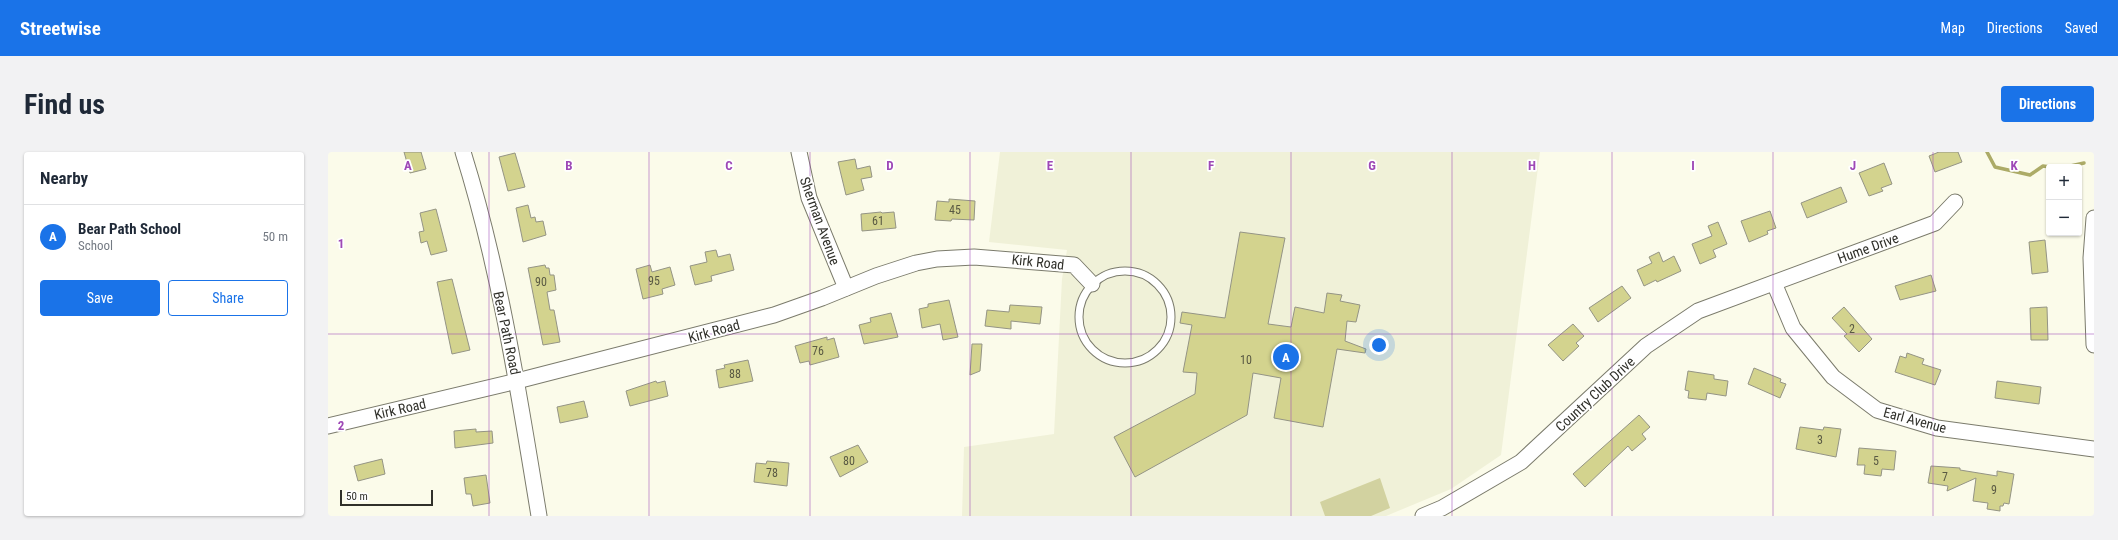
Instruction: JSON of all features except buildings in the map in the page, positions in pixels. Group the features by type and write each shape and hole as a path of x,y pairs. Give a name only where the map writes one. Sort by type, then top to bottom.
{"street":[{"name":"Bear Path Road","path":"463,152 480,208 517,381 539,516"},
{"name":"Sherman Avenue","path":"799,152 809,198 846,288"},
{"name":"Hume Drive","path":"1774,283 1936,223 1955,202"},
{"path":"2094,218 2091,258 2094,345"},
{"name":"Kirk Road","path":"328,426 517,381 774,315 896,268 937,259 974,257 1074,266 1092,284"},
{"name":"Earl Avenue","path":"1774,283 1794,328 1823,365 1833,377 1876,410 1937,428 2094,449"},
{"name":"Country Club Drive","path":"1423,516 1442,508 1521,462 1646,346 1698,311 1774,283"}],"lane":[{"path":"1117,271 1132,271 1145,275 1157,284 1166,296 1170,309 1170,324 1166,338 1158,350 1144,359 1129,363 1113,362 1098,355 1087,344 1080,329 1079,313 1082,298 1092,284 1103,276 1117,271"}],"shaded area":[{"path":"1000,152 1540,152 1501,455 1451,489 1386,516 962,516 964,447 1054,434 1062,279 1067,250 989,242"}],"green space":[{"path":"1380,478 1390,508 1371,516 1325,516 1320,502"}],"waterway":[{"path":"1987,152 1995,167 2030,175 2043,166 2046,166"},
{"path":"2080,164 2084,163"}],"place":[{"name":"Bear Path School","path":"1286,357"}]}
